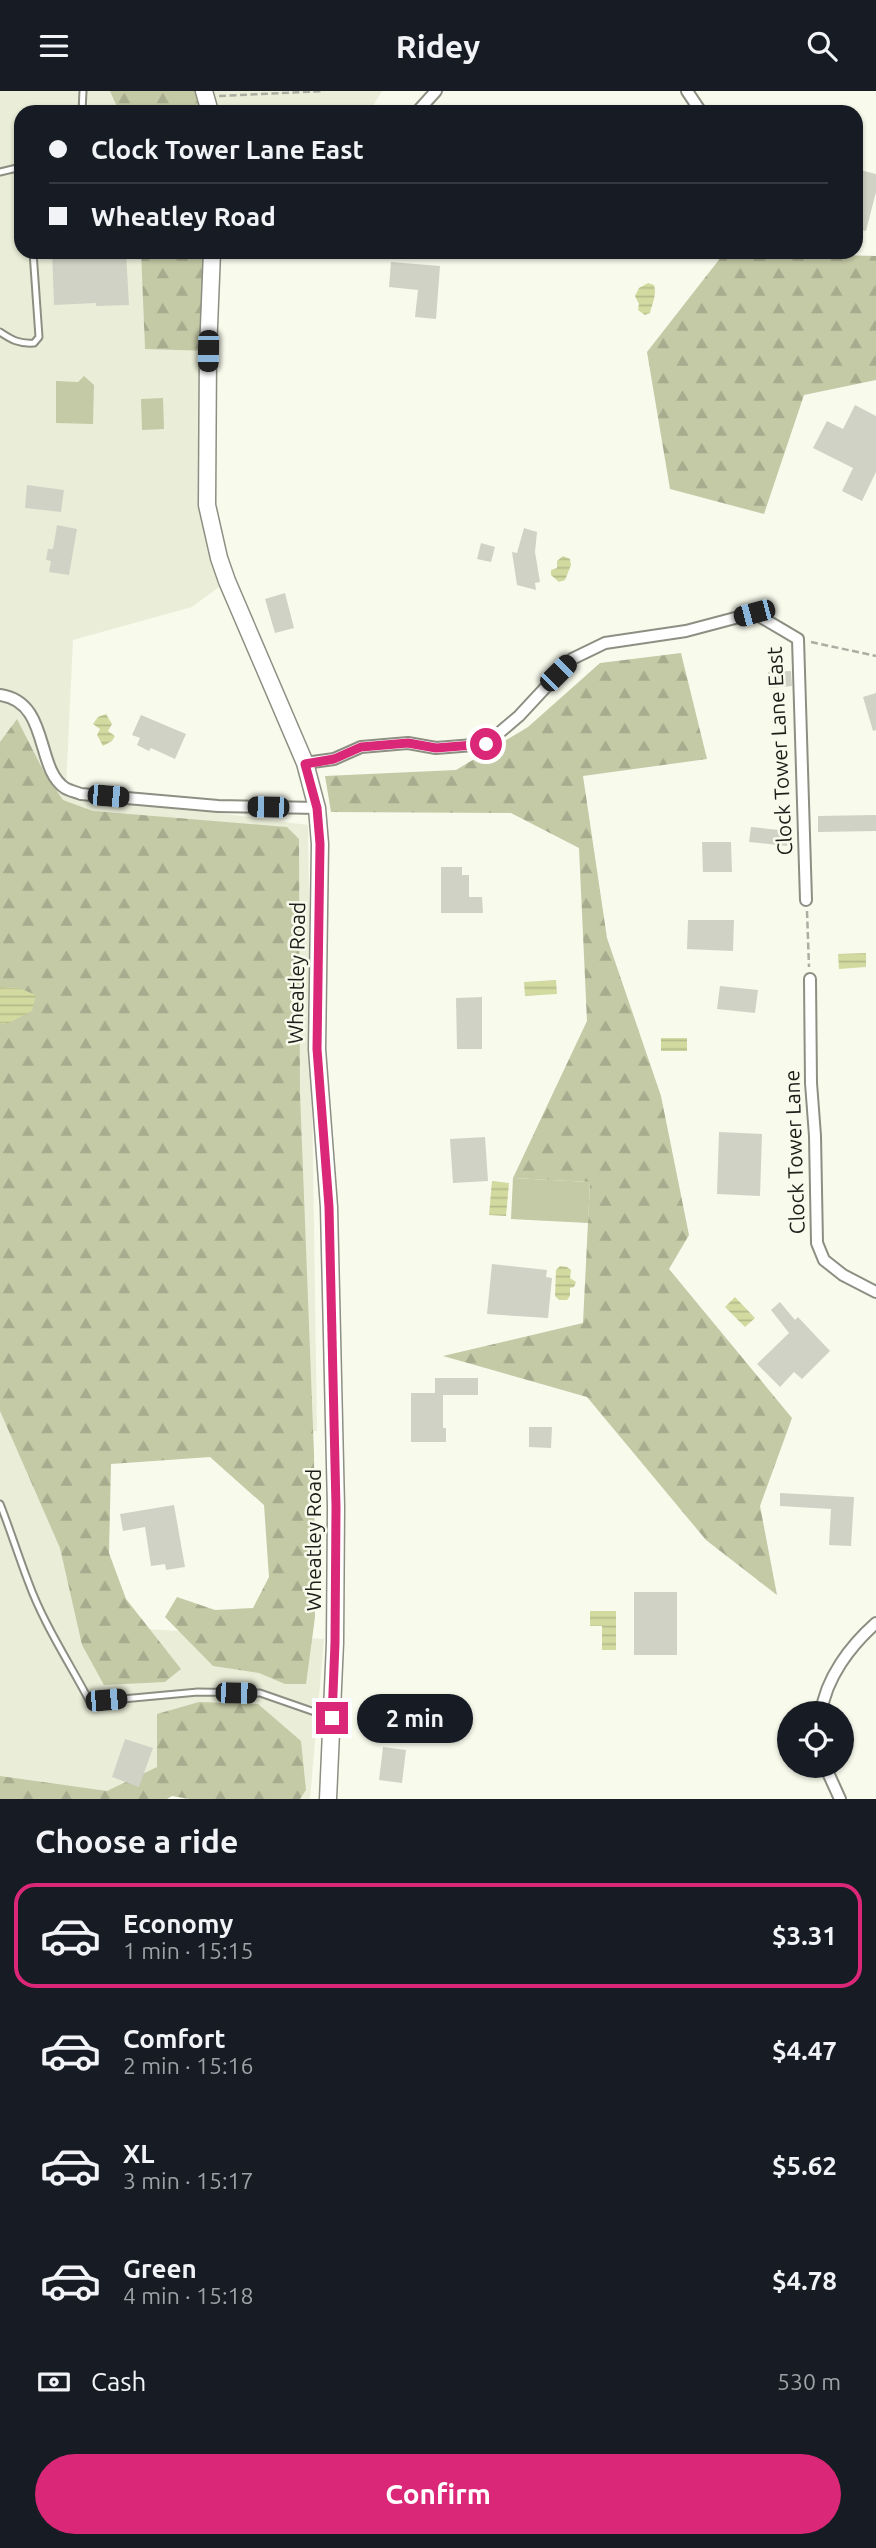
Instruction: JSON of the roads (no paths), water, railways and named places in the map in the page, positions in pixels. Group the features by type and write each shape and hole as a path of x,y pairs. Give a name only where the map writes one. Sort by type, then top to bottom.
{"main road":[{"name":"Wheatley Road","path":"212,259 207,505 227,581 305,764 317,808 320,844 317,1049 329,1207 336,1495 335,1643 328,1799"}],"street":[{"path":"423,105 436,91"},
{"name":"Clock Tower Lane East","path":"305,764 334,759 361,747 408,743 436,748 486,744 519,716 572,659 605,643 686,631 754,613 798,639 806,900"},
{"path":"0,695 18,700 30,711 57,779 66,789 81,794 218,806 317,808"},
{"name":"Clock Tower Lane","path":"810,979 817,1243 824,1260 843,1275 876,1292"},
{"path":"825,1701 840,1664 860,1637 876,1623"},
{"path":"830,1778 840,1799"}],"lane":[{"path":"0,332 14,342 25,344 34,344 39,337 33,259"},
{"path":"0,1504 28,1581 90,1702 198,1692 260,1693 332,1718"}]}
